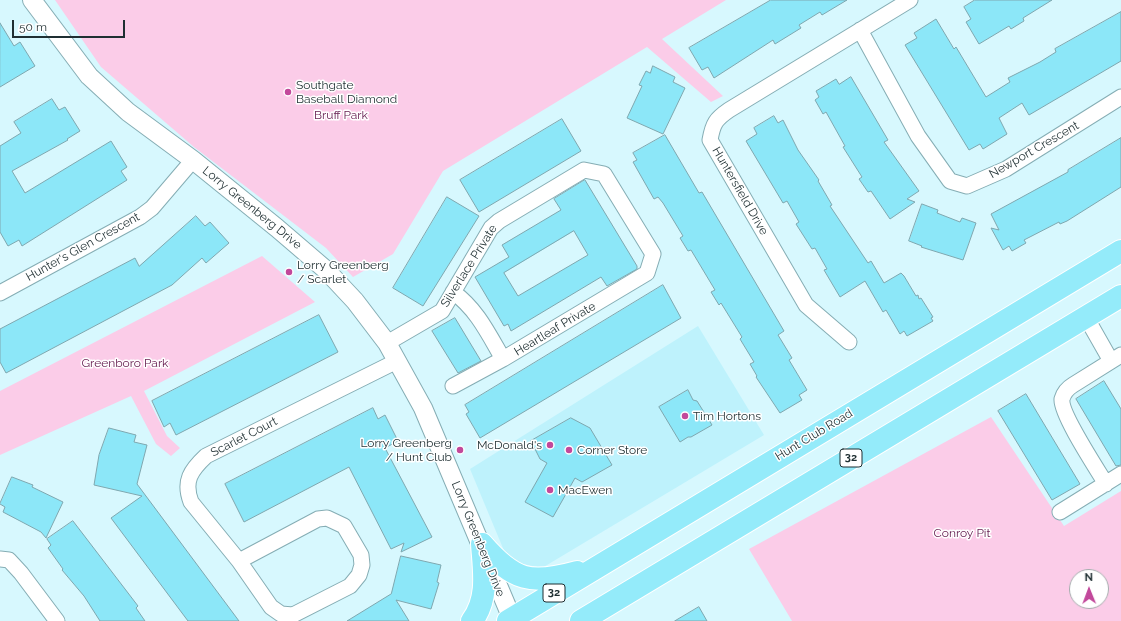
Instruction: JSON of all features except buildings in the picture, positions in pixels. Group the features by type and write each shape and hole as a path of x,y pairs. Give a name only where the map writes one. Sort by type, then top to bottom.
{"main road":[{"name":"Hunt Club Road","path":"511,620 1121,251"},
{"name":"32","path":"581,621 1121,296"},
{"path":"482,544 504,568 513,573 530,578 554,578 597,567"},
{"path":"472,621 478,611 484,594 482,544"}],"street":[{"name":"Lorry Greenberg Drive","path":"32,0 89,76 128,112 193,160 326,270 355,301 386,343 423,408 482,544 511,620"},
{"name":"Huntersfield Drive","path":"849,342 806,305 710,140 712,126 719,117 910,0"},
{"name":"Newport Crescent","path":"860,30 918,136 950,181 967,186 1006,169 1121,97"},
{"name":"Hunter's Glen Crescent","path":"0,292 140,217 152,208 193,160"},
{"name":"Silverlace Private","path":"386,343 442,311 492,228 499,221 584,170 594,172"},
{"name":"Heartleaf Private","path":"453,386 503,360 648,274 653,254 604,174 594,172"},
{"path":"453,292 464,300 472,309 503,360"},
{"path":"1086,317 1116,358 1070,387 1062,398 1065,414 1106,484"},
{"name":"Scarlet Court","path":"239,561 318,519 327,518 344,526 361,555 362,565 359,575 350,586 293,616 282,614 271,607 239,561 191,502 186,491 189,477 197,464 206,456 397,361"},
{"path":"1060,512 1121,474"},
{"path":"0,559 9,560 21,573 57,621"}],"shaded area":[{"path":"698,326 764,435 542,568 523,564 505,553 470,469"}],"green space":[{"name":"Bruff Park","path":"55,0 726,0 662,39 723,96 711,102 647,47 443,171 393,254 353,277 326,248 194,147 101,67"},
{"name":"Greenboro Park","path":"262,256 315,302 144,391 167,436 180,448 171,456 156,444 131,396 0,455 0,391"},
{"name":"Conroy Pit","path":"991,417 1064,526 1121,491 1121,621 792,621 749,549"}],"place":[{"name":"Southgate Baseball Diamond","path":"288,92"},
{"name":"Lorry Greenberg / Scarlet","path":"289,272"},
{"name":"Tim Hortons","path":"685,416"},
{"name":"McDonald's","path":"550,445"},
{"name":"Lorry Greenberg / Hunt Club","path":"460,450"},
{"name":"Corner Store","path":"569,450"},
{"name":"MacEwen","path":"550,490"}]}
